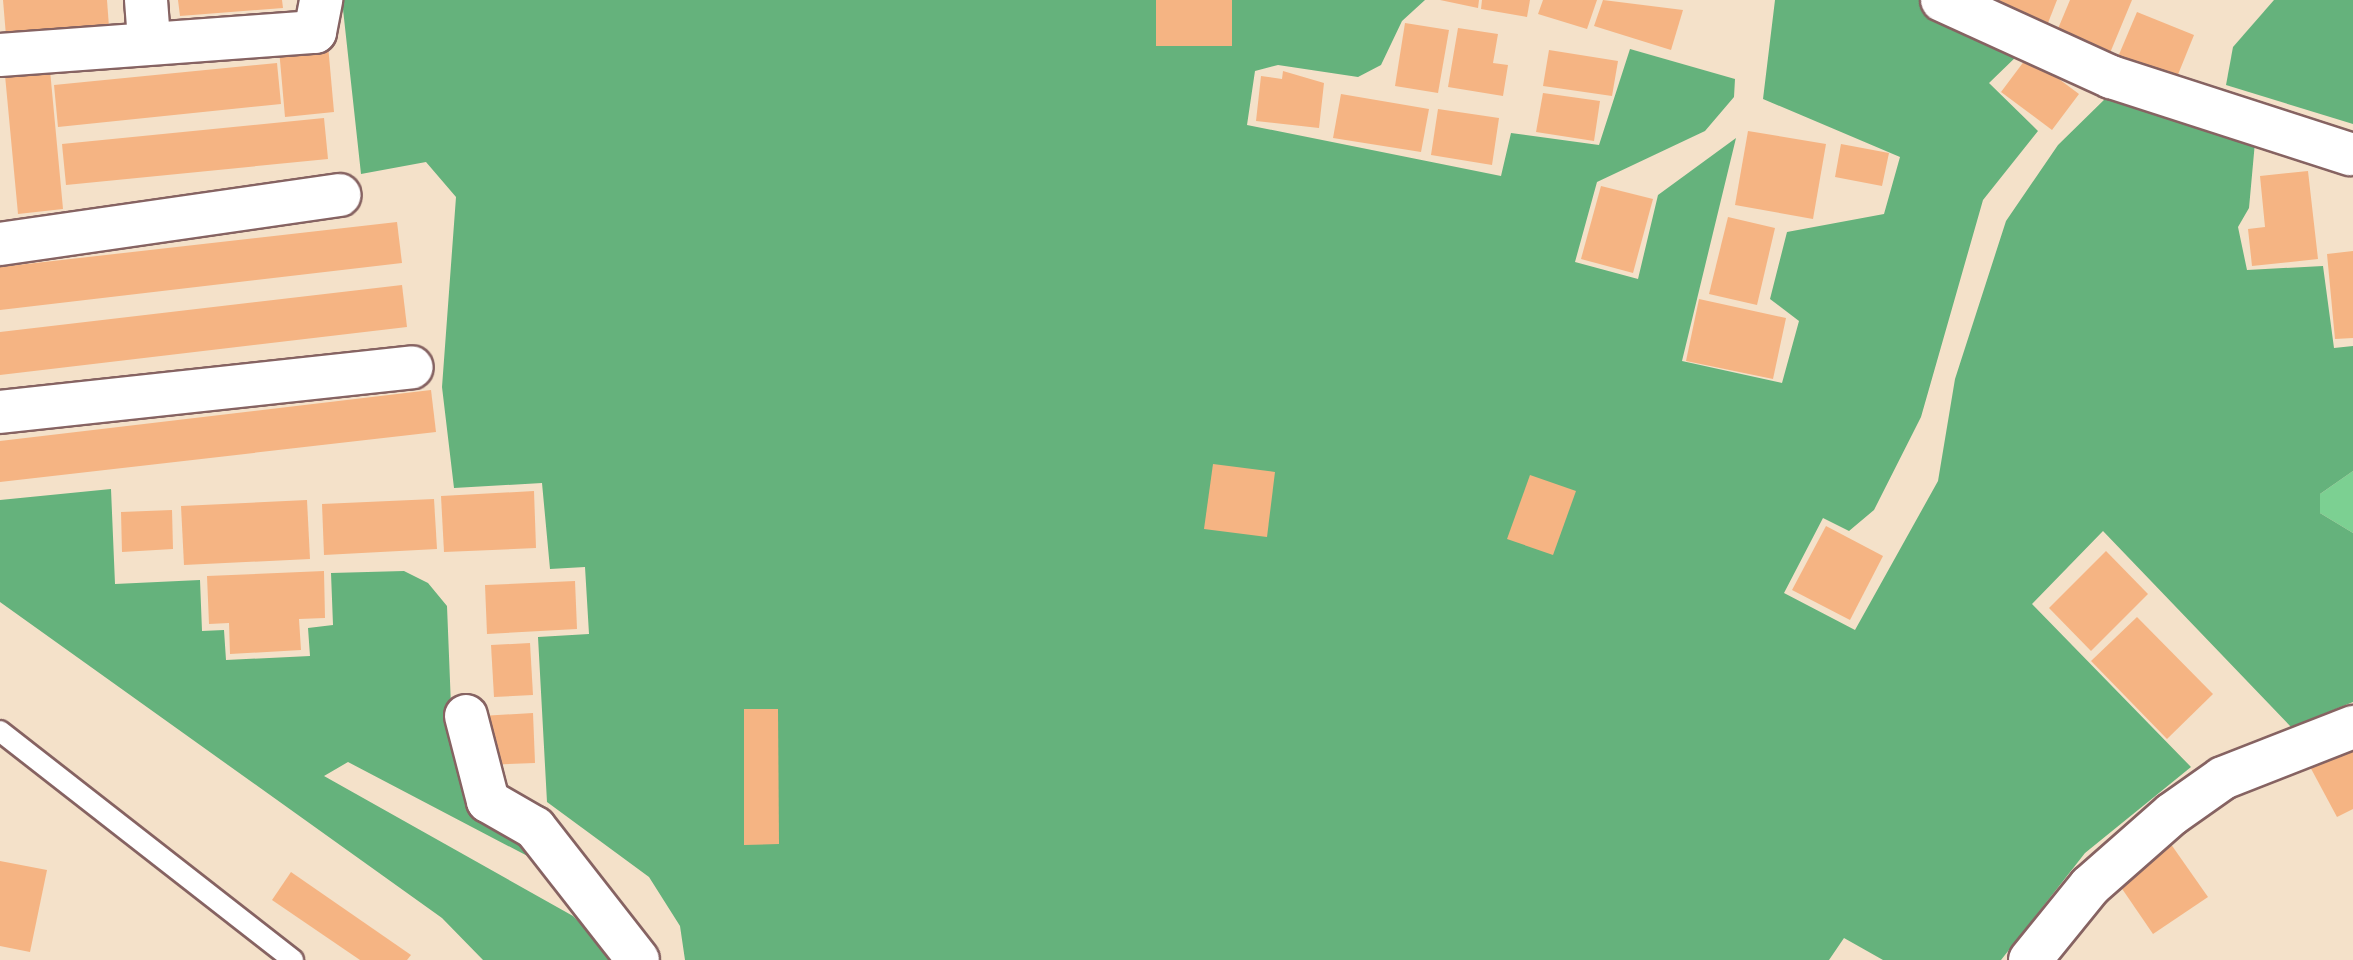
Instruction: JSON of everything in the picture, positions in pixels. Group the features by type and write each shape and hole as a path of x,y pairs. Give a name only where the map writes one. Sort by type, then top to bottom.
{"street":[{"path":"0,55 147,20 315,32 321,0"},
{"path":"1942,0 2110,77 2352,152"},
{"path":"0,244 339,196"},
{"path":"0,412 412,368"},
{"path":"466,716 488,801 535,828 638,960"},
{"path":"2030,960 2090,886 2172,814 2224,778 2353,727"}],"lane":[{"path":"4,736 293,960"}],"green space":[{"path":"342,0 1425,0 1402,21 1381,65 1358,77 1278,65 1255,71 1247,125 1501,176 1511,133 1599,145 1630,49 1735,79 1734,97 1705,131 1597,182 1575,262 1638,279 1658,195 1736,138 1682,361 1782,383 1799,321 1770,299 1787,232 1884,214 1900,157 1763,99 1775,0 1921,0 2020,53 1989,83 2038,131 1983,200 1921,417 1874,510 1849,531 1823,518 1784,593 1855,630 1938,481 1955,379 2006,221 2058,145 2108,96 2255,142 2249,208 2238,227 2247,270 2323,266 2334,348 2353,346 2353,471 2320,494 2320,513 2353,533 2353,702 2291,727 2103,531 2032,604 2191,767 2085,853 2001,960 1883,960 1844,938 1829,960 685,960 680,926 649,877 547,802 538,637 589,634 585,567 550,569 542,483 454,488 442,387 456,197 426,162 361,174"},
{"path":"2274,0 2353,0 2353,124 2226,85 2233,47"},
{"path":"2353,471 2353,533 2320,513 2320,494"},
{"path":"111,489 115,584 200,580 202,631 224,630 226,660 310,656 308,628 333,625 331,573 404,571 428,583 447,606 453,756 481,806 577,882 348,762 324,776 573,916 617,960 483,960 442,918 0,602 0,500"}],"building":[{"path":"3,0 107,0 109,27 6,36"},
{"path":"178,0 282,0 283,8 180,16"},
{"path":"1156,0 1232,0 1232,46 1156,46"},
{"path":"1440,0 1479,0 1478,8"},
{"path":"1482,0 1530,0 1527,17 1481,9"},
{"path":"1543,0 1597,0 1587,29 1538,14"},
{"path":"1603,0 1683,10 1671,50 1594,26"},
{"path":"1995,0 2057,0 2046,28"},
{"path":"2070,0 2132,0 2105,65 2052,43"},
{"path":"2137,12 2194,35 2177,77 2112,71"},
{"path":"1405,23 1449,30 1438,93 1395,86"},
{"path":"1458,28 1498,34 1493,63 1508,65 1503,96 1448,87"},
{"path":"328,45 334,112 285,117 279,49"},
{"path":"1549,50 1618,61 1612,96 1543,86"},
{"path":"2028,56 2079,94 2052,130 2001,92"},
{"path":"277,63 281,104 58,127 54,85"},
{"path":"50,70 63,209 18,214 5,75"},
{"path":"1283,71 1324,83 1319,128 1256,121 1261,76 1282,79"},
{"path":"1543,93 1600,101 1594,141 1536,132"},
{"path":"1341,94 1429,109 1421,152 1333,138"},
{"path":"1438,109 1499,118 1492,165 1431,155"},
{"path":"324,118 328,159 66,185 62,144"},
{"path":"1748,131 1826,144 1813,219 1735,205"},
{"path":"1841,144 1889,153 1882,186 1835,177"},
{"path":"2308,171 2318,259 2252,266 2248,229 2265,227 2260,176"},
{"path":"1601,186 1653,199 1633,273 1581,259"},
{"path":"1728,217 1775,228 1757,305 1709,294"},
{"path":"397,222 402,263 0,310 0,267"},
{"path":"2353,251 2353,338 2335,339 2327,254"},
{"path":"402,285 407,327 0,375 0,332"},
{"path":"1699,299 1786,318 1773,379 1686,361"},
{"path":"431,390 436,432 0,482 0,441"},
{"path":"1213,464 1275,472 1267,537 1204,529"},
{"path":"1530,475 1576,491 1553,555 1507,539"},
{"path":"534,491 536,548 444,552 441,496"},
{"path":"434,499 437,549 324,555 322,504"},
{"path":"307,500 310,559 184,565 181,506"},
{"path":"172,510 173,549 122,552 121,512"},
{"path":"1826,526 1883,556 1850,620 1792,590"},
{"path":"2106,551 2148,594 2091,651 2049,608"},
{"path":"324,571 325,618 299,619 301,650 230,654 229,623 209,624 207,576"},
{"path":"575,581 577,629 487,634 485,585"},
{"path":"2137,617 2213,694 2167,739 2091,661"},
{"path":"530,643 533,695 494,697 491,645"},
{"path":"744,709 778,709 779,844 744,845"},
{"path":"533,713 535,763 484,765 481,716"},
{"path":"2353,739 2353,809 2337,817 2308,763"},
{"path":"2168,840 2208,897 2153,934 2114,877"},
{"path":"0,861 47,870 30,952 0,946"},
{"path":"291,872 411,955 407,960 360,960 272,900"}]}
